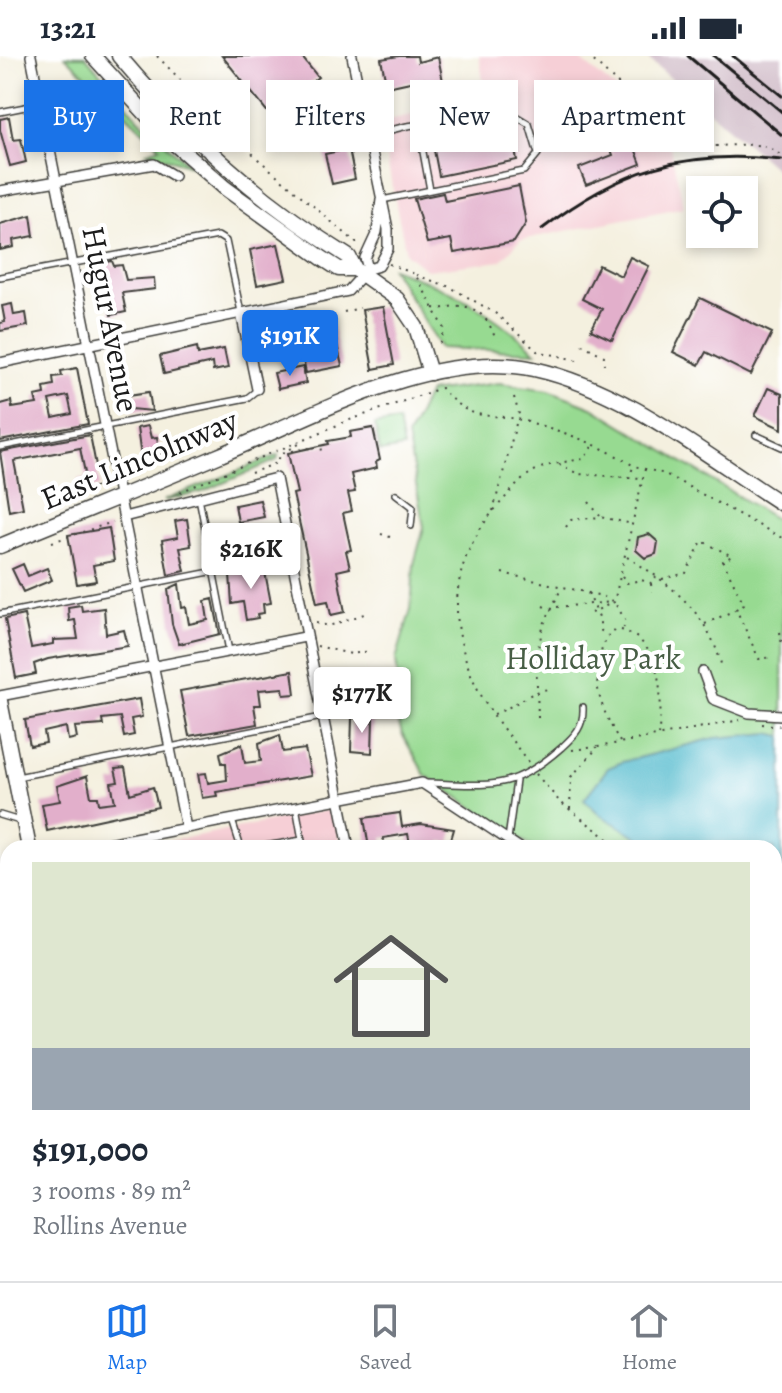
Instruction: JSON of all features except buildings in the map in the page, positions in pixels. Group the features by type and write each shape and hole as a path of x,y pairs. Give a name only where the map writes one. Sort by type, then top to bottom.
{"main road":[{"path":"93,56 168,138 225,188 330,264 339,269 362,271"},
{"path":"119,56 205,146 291,217 349,257 407,310 430,373"},
{"name":"East Lincolnway","path":"0,546 380,389 451,368 508,366 575,381 634,410 782,504"},
{"path":"0,698 5,749 16,777 27,840"}],"street":[{"name":"Hugur Avenue","path":"31,56 36,80"},
{"path":"352,56 356,80"},
{"name":"Hugur Avenue","path":"50,152 120,497 119,520 137,587 186,828"},
{"path":"362,271 379,266 388,249 388,229 370,152"},
{"path":"0,191 154,164 174,176"},
{"path":"0,363 342,293 362,271 377,232 381,200"},
{"path":"241,313 257,389"},
{"path":"119,520 276,478 347,840"},
{"path":"0,698 230,652 306,642"},
{"path":"703,672 713,699 749,713 782,715"},
{"path":"124,840 422,783 503,840"}],"lane":[{"path":"0,112 24,107"},
{"path":"381,200 524,171 538,154 529,124 518,117"},
{"path":"423,152 430,190"},
{"path":"0,277 223,238 241,313"},
{"path":"0,447 247,398 257,389"},
{"path":"756,435 782,447"},
{"path":"396,494 413,507 411,526"},
{"path":"199,498 230,652"},
{"path":"0,614 290,556"},
{"path":"422,783 516,781 534,771 580,729 583,707"},
{"path":"16,777 322,717"},
{"path":"509,840 516,781"},
{"path":"296,806 302,840"},
{"path":"0,815 24,822"},
{"path":"232,819 239,840"}],"path":[{"path":"157,56 258,159 360,246"},
{"path":"588,56 690,142 761,146 775,150 782,158"},
{"path":"392,265 450,287 495,313 537,351 577,360"},
{"path":"415,274 445,332 439,348"},
{"path":"433,308 462,306 478,312 489,322 496,341"},
{"path":"344,312 360,308"},
{"path":"582,344 604,356 605,364"},
{"path":"177,493 415,394 441,388 475,416 519,419 593,443 634,466 665,474 782,538"},
{"path":"492,512 519,419 514,397"},
{"path":"240,478 277,463 281,454 300,442"},
{"path":"593,443 584,459 526,476 492,512 473,537 464,558 457,621 470,672 494,714 534,771 570,811 609,840"},
{"path":"288,450 321,446 322,451"},
{"path":"559,464 578,474 642,478"},
{"path":"628,478 634,466"},
{"path":"591,613 614,602 645,468"},
{"path":"589,502 600,517"},
{"path":"566,527 571,520 600,517 634,524"},
{"path":"52,542 119,520"},
{"path":"381,534 390,537"},
{"path":"662,579 686,573 702,541 732,556 723,561 744,604 705,624"},
{"path":"626,557 662,579 705,624 721,664"},
{"path":"502,573 614,602 626,621 622,630"},
{"path":"622,576 632,589"},
{"path":"652,592 651,583 657,576"},
{"path":"627,583 641,580 651,583"},
{"path":"538,718 534,690 536,652 562,587"},
{"path":"588,593 597,610 600,630"},
{"path":"555,606 563,609 575,603 614,602"},
{"path":"543,606 552,610"},
{"path":"736,609 759,659 773,657"},
{"path":"313,621 329,626 364,614"},
{"path":"593,631 600,630 608,635"},
{"path":"620,743 598,695 598,663 608,635 614,630 622,630 640,644 656,667 662,701 658,736"},
{"path":"780,632 782,645"},
{"path":"306,642 351,654 371,651"},
{"path":"527,651 536,652"},
{"path":"494,714 515,707 534,690 549,689"},
{"path":"569,751 740,720 749,722"},
{"path":"757,724 782,726"},
{"path":"570,811 571,777 598,747"}],"shaded area":[{"path":"479,56 576,56 605,80 534,80 534,152 671,152 684,207 520,240 501,261 427,270 406,253 385,152 394,152 394,119 410,115 410,152 518,152 518,80 483,80"},
{"path":"645,56 782,56 782,174 714,115 714,80 673,80"},
{"path":"328,810 334,815 339,840 176,840"}],"green space":[{"path":"65,56 85,56 106,80 90,80"},
{"path":"124,102 140,120 140,128 124,113"},
{"path":"147,152 175,152 190,166"},
{"path":"392,268 468,302 501,323 536,352 441,348"},
{"name":"Holliday Park","path":"499,383 549,390 592,407 782,523 782,840 522,840 425,775 402,734 389,693 399,688 396,659 411,609 414,564 424,527 407,437 429,392"},
{"path":"398,421 403,448 380,452 375,425"},
{"path":"278,455 277,460 202,492 163,501"}],"water":[{"path":"769,733 782,736 782,840 642,840 600,815 584,799 608,768 715,738"}],"railway":[{"path":"688,56 782,135"},
{"path":"714,56 782,112"},
{"path":"733,56 782,96"},
{"path":"542,229 599,191 654,168 714,158 782,160"}]}
